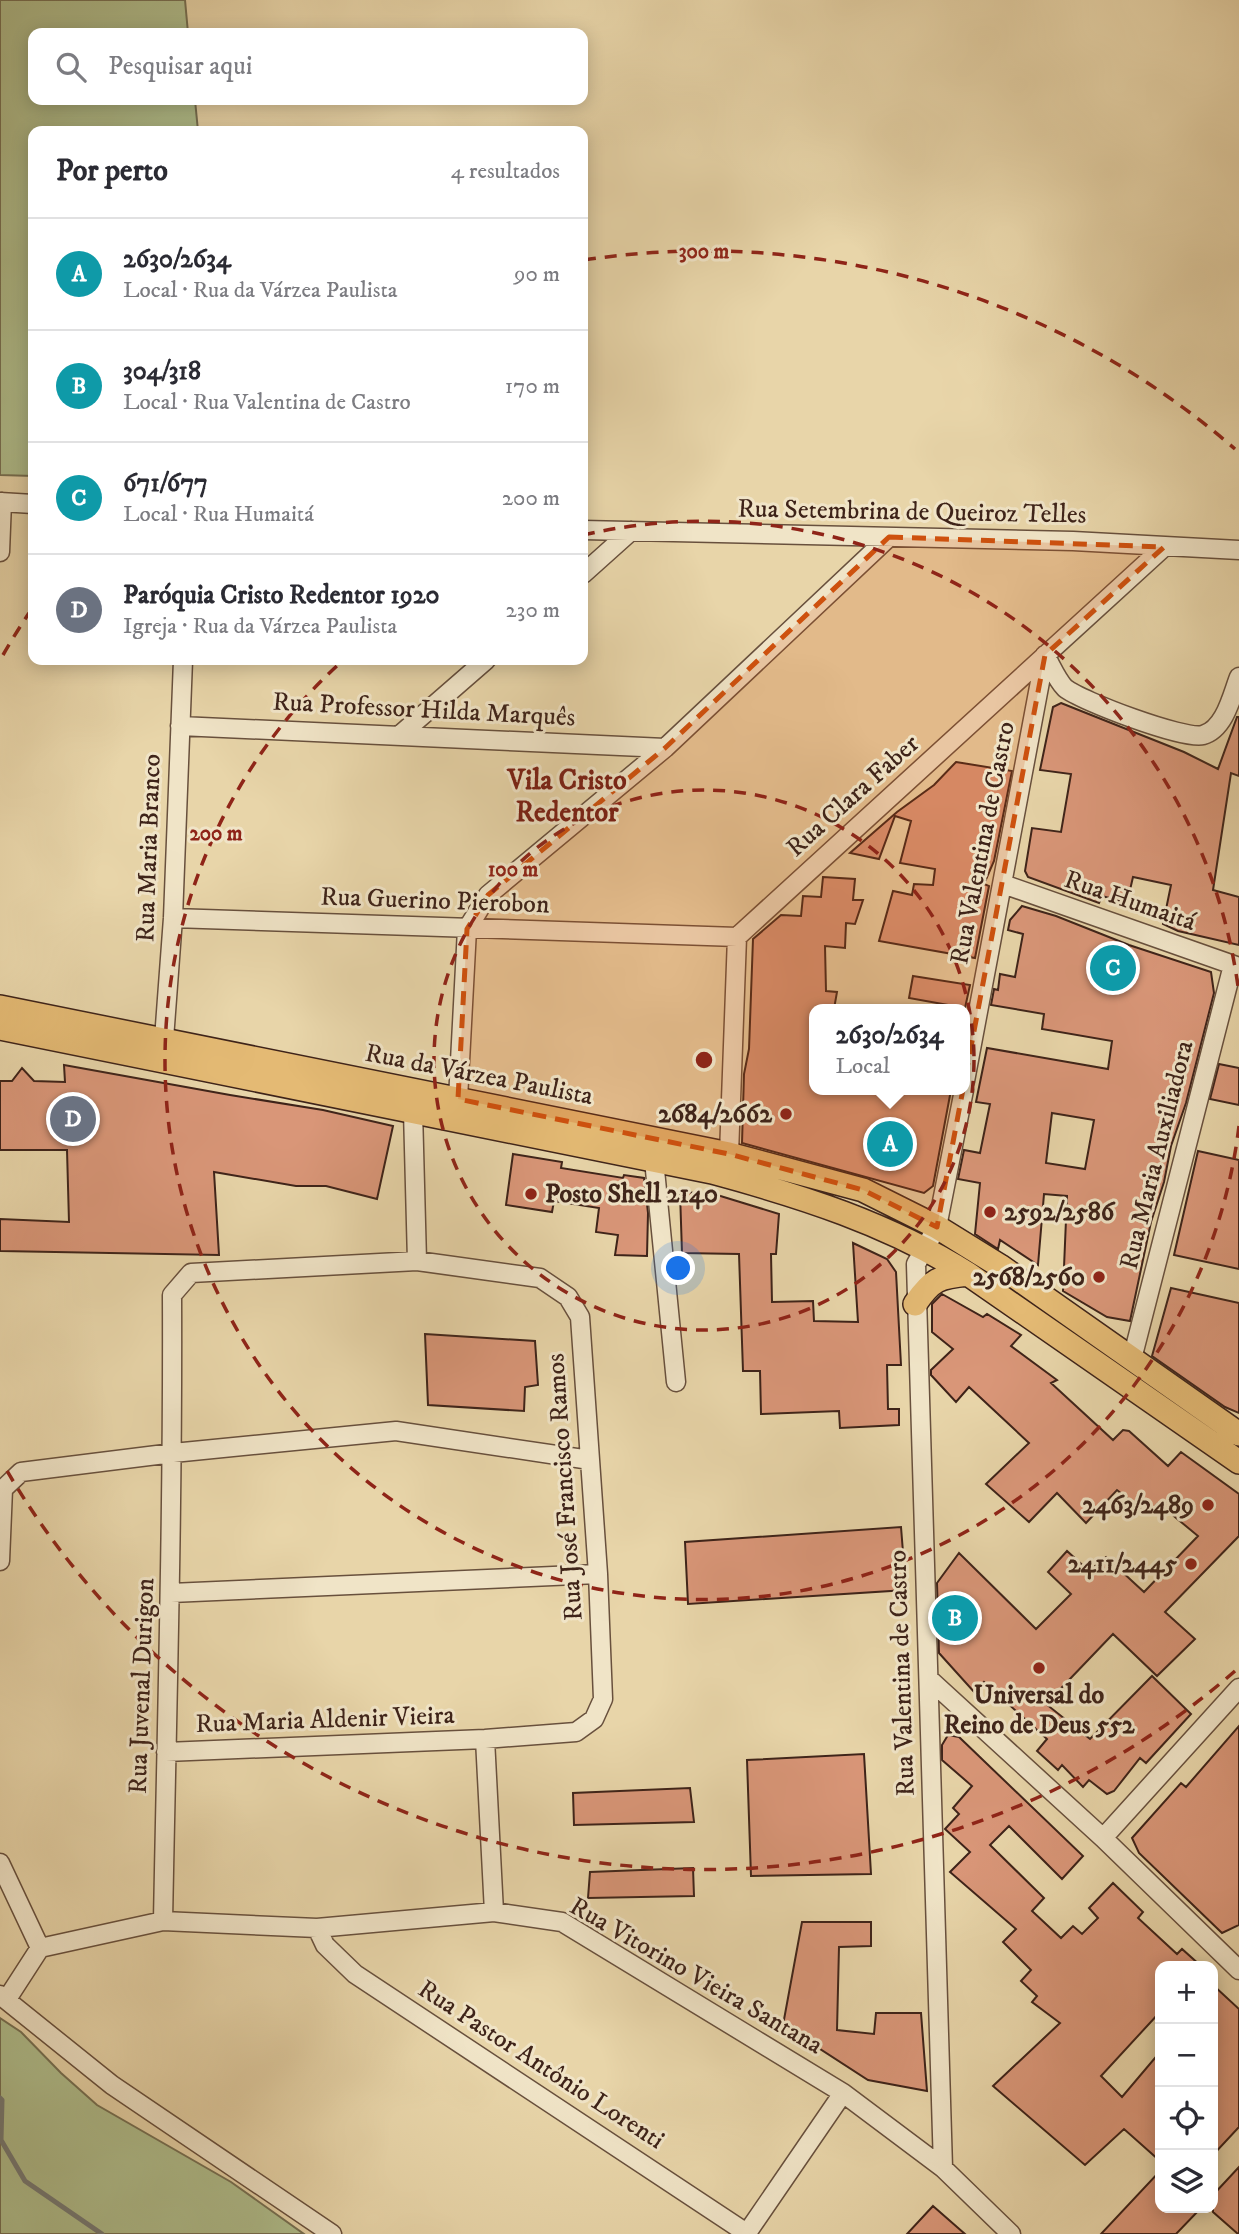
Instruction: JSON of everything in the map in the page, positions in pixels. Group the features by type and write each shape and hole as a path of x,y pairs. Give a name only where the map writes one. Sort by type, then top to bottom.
{"main road":[{"name":"Rua da Várzea Paulista","path":"0,1007 729,1154 863,1189 937,1227 1000,1266 1239,1434"},
{"name":"Rua da Várzea Paulista","path":"0,1028 712,1172 853,1215 925,1248 968,1274 1239,1462"},
{"path":"915,1304 927,1286 936,1280 968,1274"}],"street":[{"path":"0,552 1,502 28,504"},
{"name":"Rua Setembrina de Queiroz Telles","path":"588,530 1073,541 1239,550"},
{"path":"588,570 631,531"},
{"path":"458,1099 467,929 488,895 665,748 889,537"},
{"name":"Rua Clara Faber","path":"737,937 1164,547"},
{"path":"1045,655 1065,687 1111,710 1182,733 1203,735 1220,724 1239,677"},
{"name":"Rua Valentina de Castro","path":"970,1055 1045,655"},
{"name":"Rua Maria Branco","path":"164,1039 173,918 183,665"},
{"path":"401,734 480,665"},
{"name":"Rua Professor Hilda Marquês","path":"180,726 665,748"},
{"name":"Rua Humaitá","path":"1003,884 1236,966"},
{"name":"Rua Guerino Pierobon","path":"173,918 737,937"},
{"path":"729,1154 737,937"},
{"name":"Rua Maria Auxiliadora","path":"1132,1359 1236,966"},
{"name":"Rua Valentina de Castro","path":"943,2168 915,1304 916,1264 937,1227 963,1095"},
{"path":"413,1111 417,1261"},
{"path":"653,1160 676,1382"},
{"name":"Rua José Francisco Ramos","path":"173,1453 172,1295 191,1273 417,1261 540,1278 569,1297 580,1317 598,1574 603,1699 594,1720 576,1732 485,1739"},
{"path":"0,1561 3,1489 21,1472 173,1453 396,1431 590,1461"},
{"name":"Rua Juvenal Durigon","path":"163,1920 173,1453"},
{"path":"171,1593 598,1574"},
{"path":"929,1679 1103,1838 1239,1970"},
{"path":"1103,1838 1239,1688"},
{"path":"485,1739 494,1912"},
{"name":"Rua Maria Aldenir Vieira","path":"166,1752 485,1739"},
{"path":"0,1863 40,1948 4,1997 111,2085 332,2234"},
{"name":"Rua Vitorino Vieira Santana","path":"40,1948 163,1920 317,1928 494,1912 562,1922 843,2094 943,2168"},
{"name":"Rua Pastor Antônio Lorenti","path":"317,1928 325,1945 355,1974 748,2233"},
{"path":"748,2233 843,2094"},
{"path":"943,2168 1011,2234"}],"highlighted area":[{"path":"889,537 1164,547 1045,655 937,1227 863,1190 729,1154 458,1099 467,929 488,895 665,748"}],"green space":[{"path":"0,0 185,0 188,28 28,28 28,105 195,105 198,126 28,126 28,476 0,475"},
{"path":"0,2018 21,2032 97,2105 231,2182 304,2234 0,2234"}],"building":[{"path":"1061,703 1184,752 1218,769 1239,717 1239,776 1231,773 1213,890 1239,897 1239,945 1178,931 1163,924 1171,885 1133,877 1127,903 1102,896 1099,903 1028,877 1025,871 1032,828 1061,832 1071,774 1040,770 1053,707"},
{"path":"956,762 1012,771 994,861 984,884 989,886 975,958 879,941 893,891 912,895 914,884 933,885 935,869 900,863 911,821 895,816 879,859 850,853 897,812 934,785"},
{"path":"823,877 855,879 853,900 863,900 855,924 846,923 845,948 825,946 826,991 837,992 835,1004 809,1004 809,1095 950,1095 933,1186 924,1193 742,1143 753,939 781,915 801,916 803,896 821,897"},
{"path":"1022,906 1211,972 1214,993 1186,1103 1171,1146 1164,1182 1151,1222 1130,1321 1107,1317 1063,1291 1067,1196 1044,1194 1038,1265 1000,1240 998,1249 975,1234 980,1183 958,1179 964,1150 980,1153 990,1104 976,1102 987,1048 1108,1069 1112,1041 1042,1029 1044,1014 991,1005 994,989 998,990 1000,974 1015,977 1023,934 1008,930 1010,920","holes":["1052,1113 1094,1120 1085,1169 1046,1163"]},
{"path":"913,976 970,985 966,1004 943,1004 909,998"},
{"path":"1219,1064 1239,1068 1239,1105 1210,1099"},
{"path":"64,1065 323,1110 393,1126 377,1199 326,1186 296,1186 214,1172 219,1255 0,1251 0,1219 69,1222 67,1150 0,1150 0,1081 12,1081 22,1068 34,1081 65,1082"},
{"path":"1198,1151 1239,1160 1239,1269 1174,1255"},
{"name":"Posto Shell 2140","path":"513,1154 562,1162 561,1168 623,1178 624,1175 644,1178 648,1213 647,1256 615,1255 618,1235 596,1232 599,1208 554,1201 552,1212 506,1205"},
{"path":"680,1192 714,1194 779,1214 776,1254 771,1254 772,1302 813,1301 814,1321 858,1322 853,1243 887,1259 896,1272 901,1365 887,1365 888,1409 899,1409 899,1425 840,1428 839,1411 761,1414 760,1371 743,1371 739,1254 682,1253"},
{"path":"1171,1288 1239,1303 1239,1413 1225,1407 1152,1356"},
{"path":"942,1294 983,1317 987,1314 1021,1335 1011,1346 1057,1380 1051,1383 1113,1440 1123,1430 1129,1431 1168,1466 1181,1452 1239,1494 1239,1536 1165,1612 1195,1639 1157,1676 1113,1634 1046,1704 1090,1739 1152,1676 1191,1714 1146,1763 1140,1758 1114,1791 1107,1794 1089,1780 1083,1787 1062,1765 1058,1770 1037,1751 1047,1739 984,1682 975,1693 939,1653 937,1583 959,1553 1036,1629 1071,1594 1048,1572 1067,1551 1089,1571 1106,1557 1144,1592 1198,1536 1158,1503 1147,1514 1117,1490 1086,1523 1057,1493 1029,1522 986,1484 1029,1443 969,1387 956,1402 931,1375 931,1370 953,1349 932,1332 932,1304"},
{"path":"425,1334 535,1341 538,1385 525,1387 524,1411 428,1405"},
{"path":"901,1527 906,1590 688,1604 685,1542"},
{"path":"1239,1726 1239,1925 1222,1933 1139,1853 1132,1838 1181,1783 1186,1787"},
{"path":"948,1735 959,1737 1083,1856 1062,1879 1009,1826 990,1845 1044,1898 1032,1911 1061,1938 1073,1926 1082,1934 1098,1918 1089,1908 1113,1883 1143,1912 1138,1918 1177,1954 1182,1949 1195,1961 1155,1961 1155,2017 1101,2076 1122,2097 1155,2058 1155,2157 1124,2129 1085,2165 993,2086 1060,2023 1032,2002 1037,1996 1021,1981 1031,1970 1003,1942 1016,1929 950,1872 970,1852 945,1829 959,1814 953,1808 972,1786 942,1760 942,1745"},
{"path":"864,1754 871,1874 751,1876 747,1760"},
{"path":"690,1788 694,1822 574,1825 573,1793"},
{"path":"693,1868 694,1896 588,1898 590,1872"},
{"path":"802,1922 871,1922 871,1946 839,1947 837,2030 874,2034 876,2013 921,2013 927,2091 868,2080 783,2025"},
{"path":"1218,1990 1239,2009 1239,2127 1218,2150"},
{"path":"1239,2167 1239,2234 1214,2213 1218,2213 1218,2190"},
{"path":"1155,2176 1155,2213 1196,2213 1176,2234 1101,2234"},
{"path":"933,2206 965,2234 907,2234"}],"waterway":[{"path":"0,2098 1,2140 25,2181 102,2234"}],"place":[{"name":"671/677","path":"1113,968"},
{"name":"2684/2662","path":"786,1114"},
{"name":"Paróquia Cristo Redentor 1920","path":"73,1119"},
{"name":"2630/2634","path":"890,1144"},
{"name":"Posto Shell 2140","path":"531,1194"},
{"name":"2592/2586","path":"990,1212"},
{"name":"2568/2560","path":"1099,1277"},
{"name":"2463/2489","path":"1208,1505"},
{"name":"2411/2445","path":"1191,1564"},
{"name":"304/318","path":"955,1618"},
{"name":"Universal do Reino de Deus 552","path":"1039,1668"}],"district":[{"name":"Vila Cristo Redentor","path":"567,796"}]}
